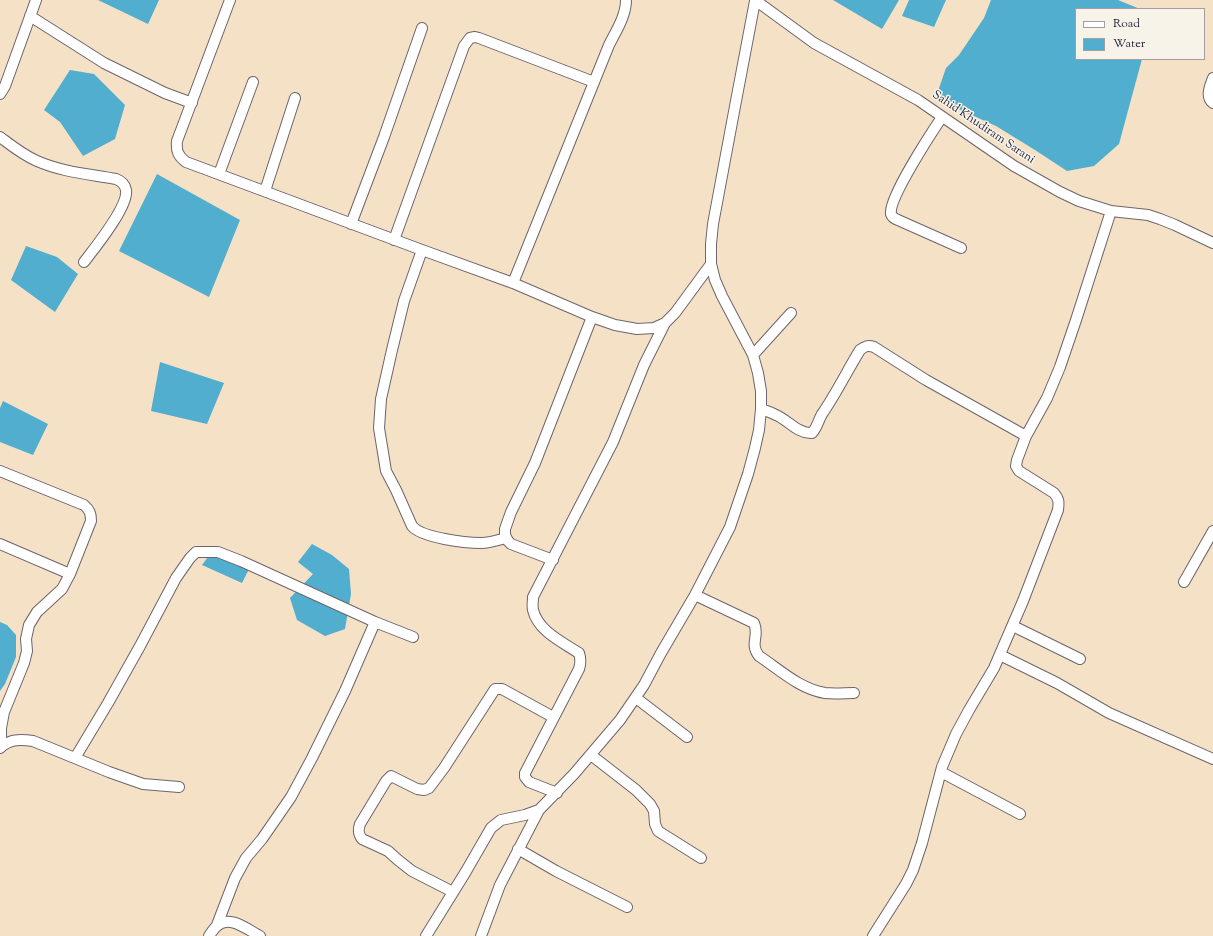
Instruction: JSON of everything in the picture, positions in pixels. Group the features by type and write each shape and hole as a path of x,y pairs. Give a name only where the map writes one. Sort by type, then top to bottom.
{"street":[{"path":"0,94 5,86 36,0"},
{"path":"230,0 178,141 177,152 180,158 186,162 394,240 513,282 592,317 615,325 637,329 654,328 665,323 675,314 711,264"},
{"path":"513,282 609,45 623,16 626,0"},
{"path":"481,936 500,885 539,810 591,755 636,698 695,595 730,527 755,448 759,430 761,409 761,391 758,373 753,354 715,280 711,264 711,244 755,0"},
{"name":"Sahid Khudiram Sarani","path":"755,0 814,42 918,100 1014,166 1060,192 1079,201 1110,211 1148,215 1175,225 1213,243"},
{"path":"30,16 104,63 140,82 192,103"},
{"path":"351,224 384,137 422,28"},
{"path":"394,240 464,46 470,38 480,38 594,82"},
{"path":"1213,78 1208,96 1210,101 1213,103"},
{"path":"219,174 253,82"},
{"path":"265,191 295,98"},
{"path":"942,117 929,135 895,196 891,213 893,217 898,220 961,248"},
{"path":"0,137 17,150 36,160 62,170 116,179 125,185 126,197 115,219 105,236 84,262"},
{"path":"874,936 913,870 941,772 956,734 1000,655 1013,626 1055,517 1059,501 1057,497 1054,493 1018,471 1016,466 1017,460 1026,436 1047,398 1060,367 1110,211"},
{"path":"422,250 404,302 381,399 379,428 386,472 415,530 430,536 481,543 494,542 506,538"},
{"path":"753,354 791,313"},
{"path":"553,560 511,544 506,538 505,529 511,512 535,463 592,317"},
{"path":"556,793 529,782 525,777 525,774 581,663 579,653 545,630 536,619 533,608 533,597 613,442 644,366 665,323"},
{"path":"761,409 775,415 800,431 812,433 816,429 838,387 860,350 864,346 868,346 874,347 926,380 1026,436"},
{"path":"0,471 84,505 91,513 91,521 70,574 62,589 36,612 29,625 24,663 4,712 1,728 0,748"},
{"path":"1184,582 1213,531"},
{"path":"0,544 70,574"},
{"path":"75,758 126,671 176,578 196,552 218,552 241,561 375,622 413,637"},
{"path":"695,595 754,623 756,628 754,645 755,651 802,685 827,693 854,693"},
{"path":"209,936 217,925 235,878 246,858 262,839 291,797 312,758 345,691 375,622"},
{"path":"1013,626 1080,659"},
{"path":"1000,655 1057,683 1109,713 1213,759"},
{"path":"453,892 412,871 388,851 362,839 358,830 360,824 386,781 391,776 417,789 424,790 430,788 495,689 502,689 554,717"},
{"path":"636,698 687,737"},
{"path":"0,748 13,740 33,741 109,772 143,784 179,787"},
{"path":"591,755 636,790 650,804 654,811 654,824 658,831 701,858"},
{"path":"941,772 1020,814"},
{"path":"426,936 491,828 501,820 525,815 539,810"},
{"path":"518,849 556,871 627,907"},
{"path":"217,925 222,922 230,921 260,936"}],"water":[{"path":"98,0 159,0 148,24"},
{"path":"833,0 899,0 882,29"},
{"path":"909,0 946,0 934,27 902,16"},
{"path":"991,0 1118,0 1138,8 1075,8 1075,60 1142,60 1119,144 1094,166 1067,171 996,126 954,107 937,94 946,68 959,55 984,18"},
{"path":"70,70 94,74 125,105 115,139 83,156 60,122 44,110"},
{"path":"157,174 240,220 209,297 119,251"},
{"path":"26,246 57,257 78,274 55,312 11,280"},
{"path":"160,362 224,383 207,424 151,411"},
{"path":"3,401 48,424 33,455 0,442 0,408"},
{"path":"312,544 332,555 349,569 351,594 345,629 325,636 297,620 290,598 313,574 298,562"},
{"path":"213,550 249,569 242,583 202,565"},
{"path":"0,622 7,625 16,635 16,657 5,684 0,691"}]}
